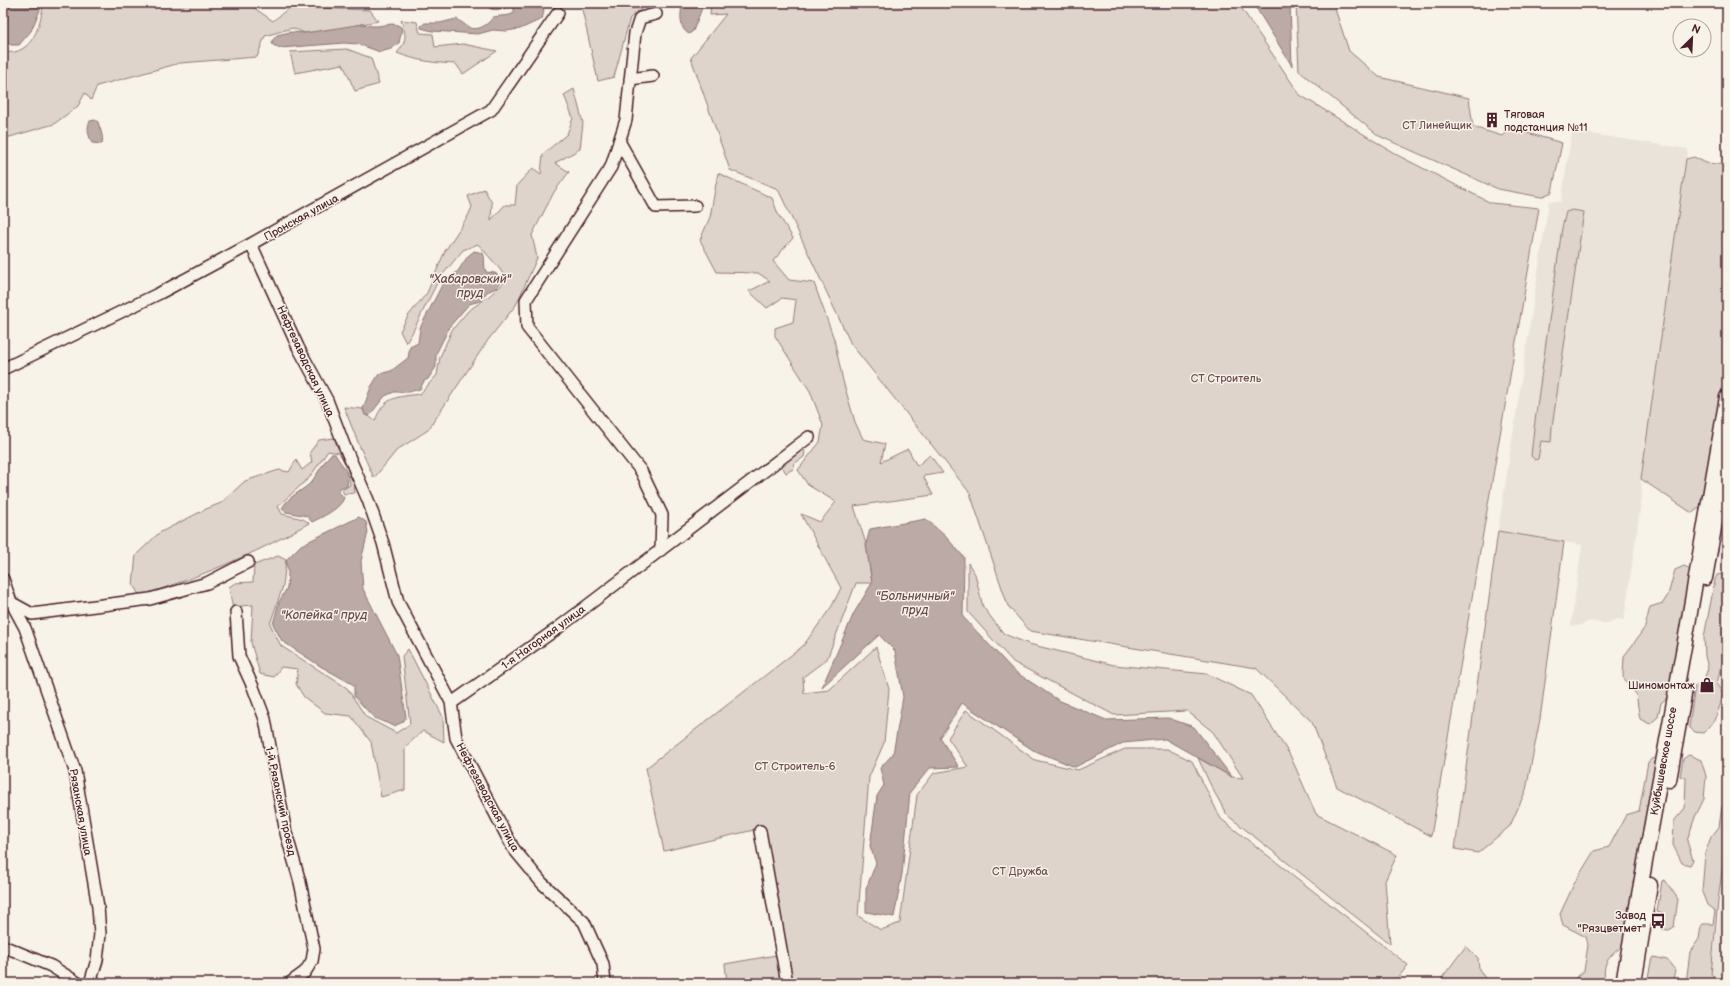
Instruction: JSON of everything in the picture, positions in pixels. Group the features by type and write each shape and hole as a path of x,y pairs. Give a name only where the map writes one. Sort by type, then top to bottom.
{"main road":[{"name":"Куйбышевское шоссе","path":"1623,983 1687,630 1727,397"},
{"name":"Куйбышевское шоссе","path":"1634,983 1655,848 1677,738 1727,456"}],"street":[{"name":"Пронская улица","path":"3,369 160,293 251,244 490,110 558,13"},
{"path":"656,14 640,18 635,33 626,120 611,167 526,300 527,327 641,471 662,515 661,550"},
{"path":"630,79 653,76"},
{"path":"619,141 656,207 695,206"},
{"name":"Нефтезаводская улица","path":"251,244 298,347 327,400 344,445 368,500 383,544 398,602 451,702 456,738 513,848 542,883 584,922 603,964 605,983"},
{"name":"1-я Нагорная улица","path":"451,702 558,628 809,437"},
{"path":"7,603 32,614 150,599 207,583 248,562"},
{"name":"Рязанская улица","path":"3,579 7,603 25,628 75,771 98,907 100,934 97,960 90,983"},
{"name":"1-й Рязанский проезд","path":"236,612 239,656 253,686 265,719 286,833 300,882 314,949 312,961 305,972 290,983"},
{"path":"760,830 787,983"},
{"path":"3,946 51,966 78,983"}],"shaded area":[{"path":"1572,131 1688,149 1641,479 1642,496 1624,620 1616,619 1606,624 1590,621 1579,626 1571,625 1582,545 1498,531 1549,201 1561,202"},
{"path":"1727,852 1727,983 1722,983 1711,976"}],"green space":[{"path":"44,3 130,3 131,7 140,3 247,3 273,21 290,7 370,10 378,21 337,29 305,33 292,28 265,36 257,57 180,63 97,86 91,100 85,93 78,106 54,124 3,139 3,51 15,52 28,44 39,25"},
{"path":"584,3 621,3 631,9 644,7 630,18 614,77 598,81 581,5"},
{"name":"СТ Строитель","path":"711,3 1238,3 1300,95 1399,156 1491,203 1539,208 1431,836 1337,787 1312,722 1256,668 1030,631 1008,606 970,493 851,344 778,189 730,170 691,58 726,14 710,15"},
{"name":"СТ Линейщик","path":"1296,3 1333,3 1349,51 1379,77 1469,98 1473,127 1502,136 1510,128 1562,143 1552,192 1541,197 1498,189 1379,136 1299,71"},
{"path":"401,20 417,22 420,33 433,34 435,47 463,44 497,51 463,74 456,64 426,61 404,56 397,53 403,44 405,37"},
{"path":"347,49 371,58 379,84 355,91 343,64 295,73 290,52"},
{"path":"574,89 583,123 580,149 555,163 569,172 554,192 532,235 537,258 516,305 488,340 428,430 397,450 374,478 344,407 363,409 365,415 369,416 375,421 383,407 392,399 420,394 437,375 440,357 452,330 468,311 488,297 507,280 499,268 478,244 463,250 439,279 406,343 400,331 408,316 427,293 445,251 468,216 472,207 468,196 484,189 492,203 491,220 505,205 515,205 517,185 533,168 541,174 543,154 567,134 573,118 564,95"},
{"path":"1694,157 1706,163 1727,165 1727,367 1702,506 1692,513 1641,479 1686,159"},
{"path":"718,173 772,198 778,214 793,238 773,261 789,280 814,283 834,339 843,381 855,422 863,439 885,444 881,462 908,449 917,466 930,455 943,473 923,476 933,495 854,506 866,544 872,583 856,583 827,659 803,677 804,693 829,690 876,647 889,689 884,743 869,777 858,916 881,930 900,923 917,795 934,773 968,767 948,738 966,710 1035,760 1078,770 1125,749 1167,749 1192,761 1221,819 1408,965 1394,983 727,983 725,964 782,954 758,829 664,851 646,768 803,646 832,606 841,588 801,514 820,522 836,502 808,485 798,470 820,442 823,425 810,391 775,336 775,328 793,322 796,300 782,298 767,308 749,291 770,281 758,273 717,272 700,240 710,217"},
{"path":"1572,210 1584,212 1551,442 1541,441 1538,459 1535,460 1531,456 1534,428 1562,228 1566,212"},
{"path":"333,438 341,447 351,467 355,493 344,494 342,490 350,485 347,465 339,453 328,451 309,478 278,506 282,514 303,519 309,523 248,555 184,581 140,596 133,585 136,555 159,533 221,503 245,481 279,470 289,472 296,460 302,470 312,462 310,452 319,440"},
{"path":"802,449 805,451 804,457 795,463 793,469 786,473 780,463"},
{"path":"1498,531 1564,542 1540,719 1526,790 1510,826 1478,853 1455,849"},
{"path":"278,556 286,560 283,586 270,624 281,646 347,688 366,717 396,733 410,724 402,656 408,649 443,717 444,742 423,731 405,747 405,790 381,797 371,742 351,716 325,713 304,697 296,684 298,669 281,667 274,677 260,674 251,643 253,605 241,606 233,610 229,587 235,583 253,582 254,565"},
{"path":"968,563 975,574 983,607 1004,634 1029,644 1114,665 1207,674 1251,695 1290,755 1316,814 1397,855 1385,881 1390,944 1227,815 1198,758 1232,777 1243,778 1213,732 1187,711 1114,715 1013,662 968,612"},
{"path":"1684,566 1691,569 1669,696 1661,703 1658,717 1650,724 1640,719 1636,694 1623,677 1624,656 1645,627 1650,607 1663,603 1668,595 1675,570"},
{"path":"1727,573 1727,659 1720,669 1717,685 1723,694 1711,725 1703,733 1695,732 1689,727 1695,686 1704,680 1708,668 1705,656 1704,637 1715,580 1717,575"},
{"path":"1689,755 1701,760 1706,776 1704,799 1695,817 1687,841 1693,860 1690,865 1682,863 1673,845 1674,821 1685,808 1686,778 1680,776 1683,759"},
{"path":"1653,758 1658,761 1625,944 1608,960 1604,975 1605,983 1570,983 1584,971 1588,945 1586,937 1563,925 1560,914 1575,882 1594,851 1609,847 1626,815 1639,811 1648,762"},
{"path":"1726,802 1727,833 1718,901 1711,975 1722,983 1686,983 1690,952 1699,939 1701,926 1703,924 1713,924 1715,911 1707,905 1702,892 1705,853 1711,837 1719,827 1722,806"},
{"path":"1665,880 1678,899 1674,927 1669,930 1661,929 1663,914 1657,912 1662,881"},
{"path":"1466,946 1478,958 1479,969 1488,983 1438,983"},
{"path":"1654,957 1667,960 1675,970 1672,983 1647,982 1651,962"},
{"path":"1511,978 1512,983 1490,983"}],"water":[{"path":"3,3 43,3 31,31 19,45 11,45 3,40"},
{"path":"499,3 541,3 544,11 542,19 520,29 506,31 493,30 478,34 432,31 421,28 421,26 425,23 440,23 456,19 470,28 477,29 489,22 493,17 510,15 514,13 514,9 512,7 497,9 489,8"},
{"path":"682,3 704,3 693,31 689,34 683,28 682,24"},
{"path":"1253,3 1290,3 1292,66"},
{"path":"363,24 377,26 396,24 402,28 399,43 391,49 380,52 358,44 344,43 280,48 273,45 272,41 277,35 290,32 305,33"},
{"path":"95,120 98,122 102,133 102,144 92,143 89,135 88,129 90,121"},
{"name":"\"Хабаровский\" пруд","path":"474,251 483,253 486,272 495,273 500,277 501,282 496,288 487,292 480,301 469,304 450,326 436,354 436,367 428,379 424,381 420,389 409,392 394,392 385,396 369,416 365,415 363,409 371,387 379,374 391,371 408,358 410,347 418,343 420,328 443,283 458,271 468,256"},
{"path":"331,454 335,454 345,468 348,480 347,486 340,488 339,492 344,498 339,506 312,522 307,516 286,512 282,509 284,504 309,485"},
{"name":"\"Копейка\" пруд","path":"359,517 366,522 368,532 361,561 363,589 397,655 406,717 403,722 394,726 374,718 354,696 354,685 320,666 282,641 273,624 279,602 287,588 288,573 286,560 301,545"},
{"name":"\"Больничный\" пруд","path":"926,519 945,536 964,557 963,617 1014,671 1058,700 1106,720 1168,718 1194,727 1232,777 1165,739 1123,743 1075,767 1033,750 962,703 940,738 959,767 930,768 910,792 902,874 894,917 866,912 866,889 876,863 870,846 877,796 884,785 880,768 893,754 903,697 895,651 879,635 822,687 854,613 872,583 866,544 870,529"}],"place":[{"name":"Тяговая подстанция №11","path":"1492,120"},
{"name":"Шиномонтаж","path":"1707,685"},
{"name":"Завод \"Рязцветмет\"","path":"1658,921"}],"park label":[{"name":"СТ Строитель-6","path":"795,766"},
{"name":"СТ Дружба","path":"1020,871"}]}
